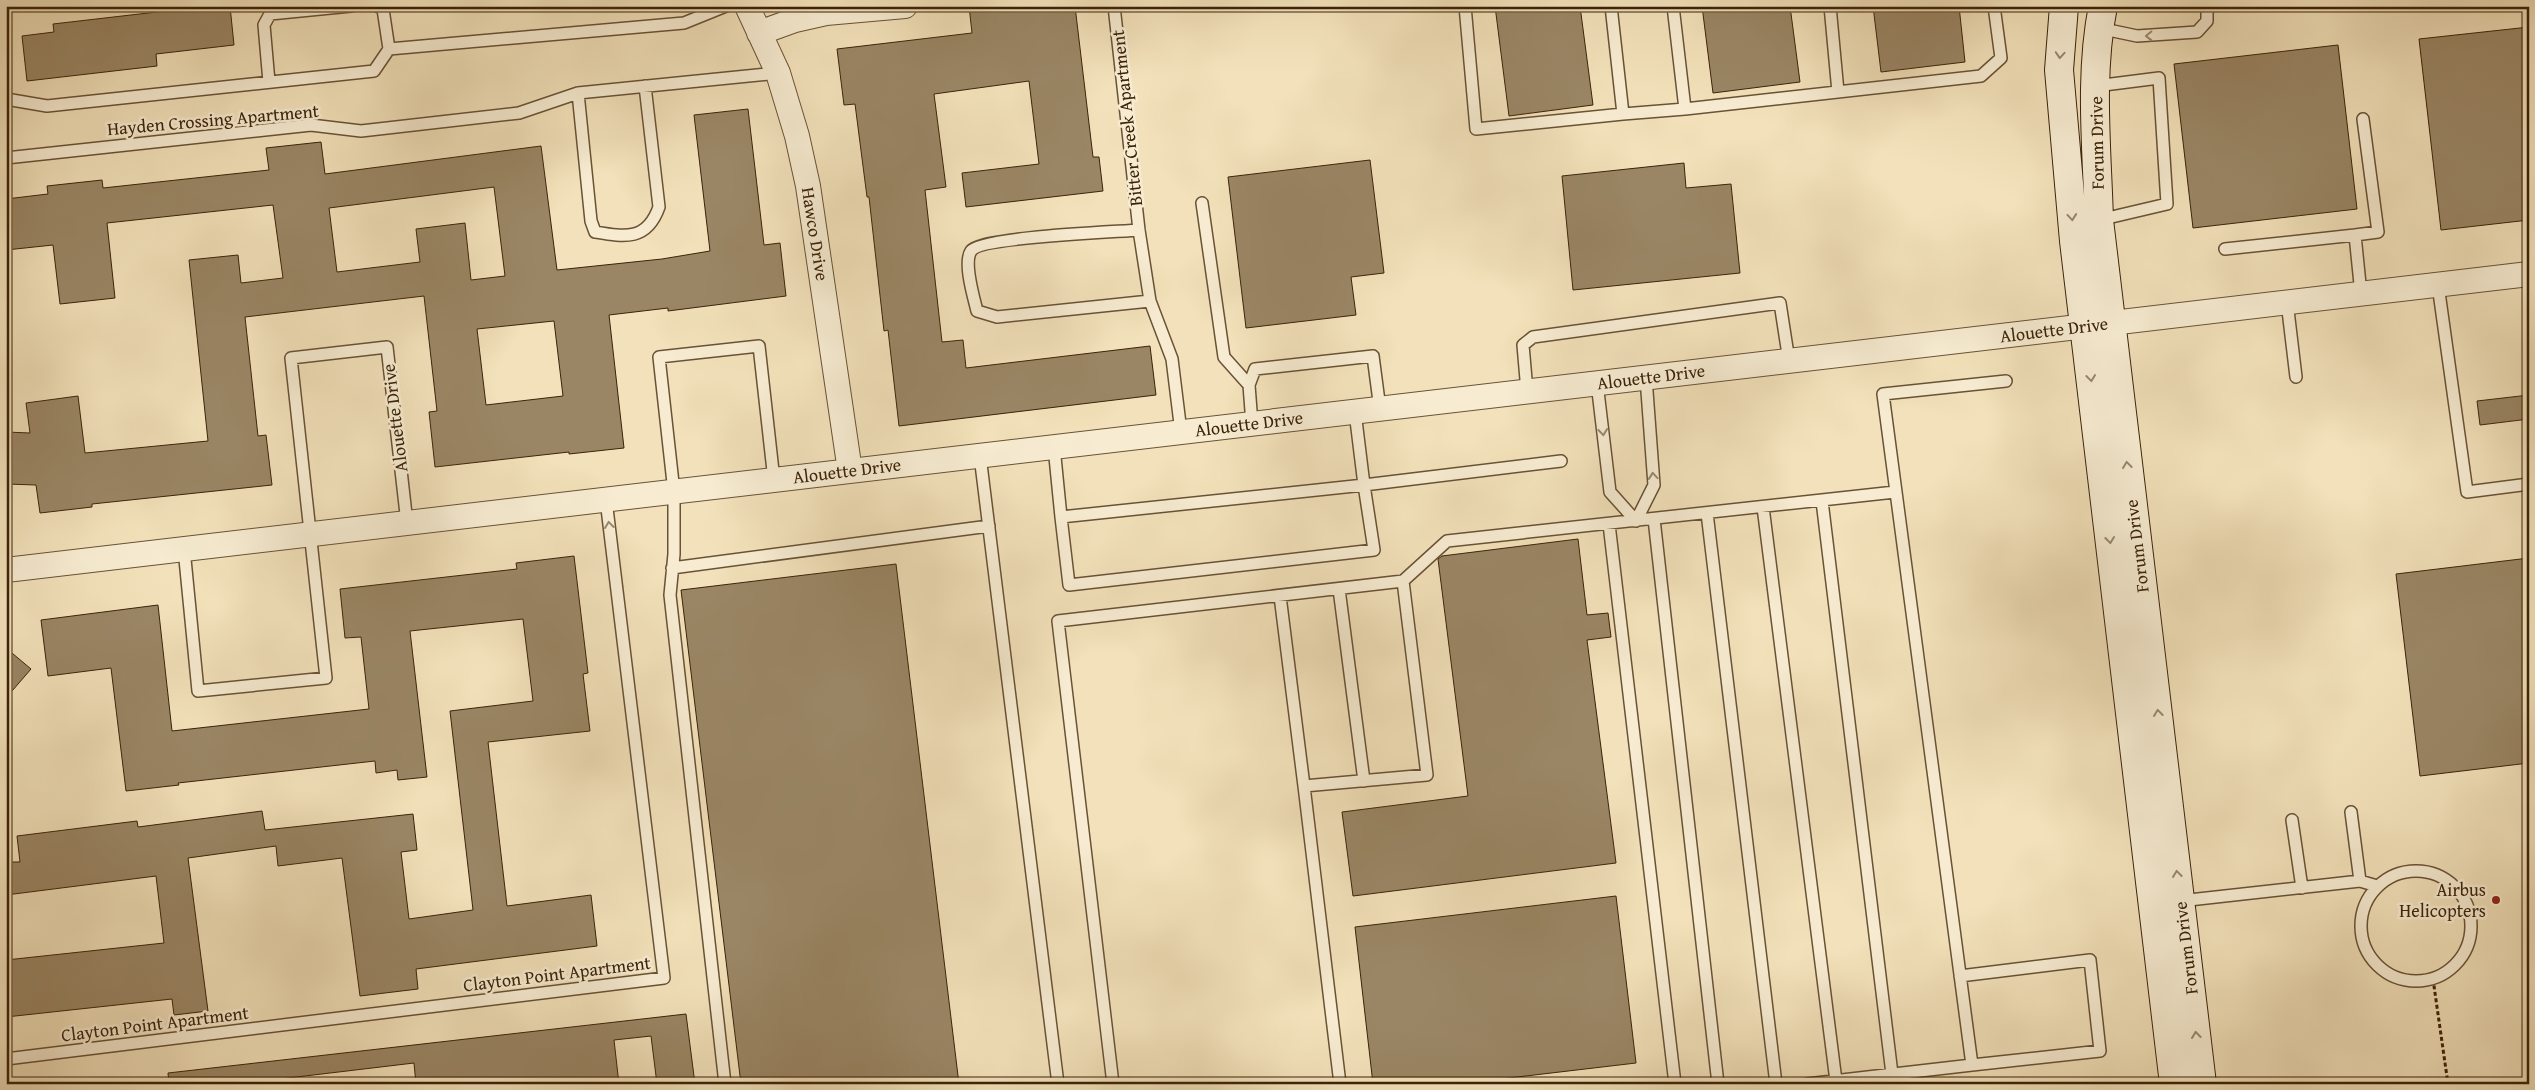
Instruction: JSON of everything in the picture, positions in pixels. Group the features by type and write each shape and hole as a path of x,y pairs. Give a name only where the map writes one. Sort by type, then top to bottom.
{"street":[{"name":"Hawco Drive","path":"747,6 778,73 797,136 808,186 850,471"},
{"path":"759,33 795,20 826,13 905,6"},
{"name":"Forum Drive","path":"2064,6 2059,70 2074,241 2098,325"},
{"name":"Forum Drive","path":"2101,17 2096,86 2099,220 2098,325 2167,902 2202,1084"},
{"name":"Alouette Drive","path":"6,570 2529,274"},
{"name":"Forum Drive","path":"2167,902 2174,1084"}],"lane":[{"path":"269,82 264,25 270,14 351,6"},
{"path":"6,99 46,106 374,71 389,49 382,9 377,6"},
{"path":"389,49 684,23 726,6"},
{"name":"Bitter Creek Apartment","path":"1114,6 1139,230 1150,301 1172,359 1181,432"},
{"path":"1465,6 1476,129 1685,109 1981,76 2000,58 1994,6"},
{"path":"1611,6 1622,114"},
{"path":"1673,6 1685,109"},
{"path":"1830,6 1838,92"},
{"path":"2101,17 2137,36 2197,32 2207,21 2207,6"},
{"name":"Hayden Crossing Apartment","path":"6,158 311,125 361,131 519,112 578,93 778,73"},
{"path":"2096,86 2159,78 2167,204 2099,220"},
{"path":"578,93 591,221 595,232 624,236 647,229 654,220 659,208 645,86"},
{"path":"2225,249 2378,232 2363,119"},
{"path":"1202,203 1224,357 1249,385"},
{"name":"Bitter Creek Apartment","path":"1139,230 1000,240 976,246 970,252 968,261 971,283 977,311 997,317 1150,301"},
{"path":"2355,235 2361,294"},
{"path":"2438,285 2467,492 2529,484"},
{"path":"2286,302 2296,377"},
{"path":"1527,392 1523,345 1533,337 1780,303 1788,361"},
{"name":"Alouette Drive","path":"674,492 659,357 759,346 774,480"},
{"name":"Alouette Drive","path":"312,534 291,358 387,347 407,523"},
{"path":"1252,424 1249,385 1255,369 1374,356 1380,409"},
{"path":"1636,521 1654,485 1646,378"},
{"path":"1972,1065 1882,394 2006,381"},
{"path":"1597,383 1610,492 1636,521"},
{"path":"1054,447 1069,585 1374,550 1355,412"},
{"path":"980,456 1058,1084"},
{"path":"1061,517 1364,485 1561,461"},
{"path":"674,492 670,595 725,1084"},
{"path":"1113,1084 1058,621 1403,581 1447,541 1895,492"},
{"name":"Clayton Point Apartment","path":"6,1059 664,978 606,500"},
{"path":"1822,501 1892,1074"},
{"path":"1763,507 1836,1080"},
{"path":"1707,513 1776,1084"},
{"path":"1654,519 1718,1084"},
{"path":"1609,524 1675,1084"},
{"path":"672,568 989,526"},
{"path":"184,549 198,691 326,678 312,534"},
{"path":"1304,786 1427,775 1403,581"},
{"path":"1339,589 1364,780"},
{"path":"1280,596 1340,1084"},
{"path":"2351,812 2360,881"},
{"path":"2292,820 2302,888"},
{"path":"2422,872 2438,876 2454,886 2465,901 2471,919 2470,938 2462,956 2450,970 2433,978 2414,981 2396,978 2380,968 2367,954 2361,936 2361,917 2367,899 2377,886 2398,874 2422,872"},
{"path":"2167,902 2360,881 2377,886"},
{"path":"1807,1084 2100,1050 2090,960 1960,976"}],"path":[{"path":"2433,978 2448,1084"}],"building":[{"path":"173,6 230,6 234,45 156,54 157,66 27,81 22,36 54,32 53,24 174,10"},
{"path":"969,6 1075,6 1093,157 1099,157 1103,191 966,207 962,173 1039,164 1029,81 934,94 946,187 925,190 942,342 963,340 966,368 1150,346 1156,395 899,426 888,330 884,331 869,197 867,197 855,104 844,105 837,49 972,33"},
{"path":"1495,6 1580,6 1593,105 1509,116"},
{"path":"1702,6 1790,6 1800,82 1713,93"},
{"path":"1873,6 1959,6 1965,62 1881,72"},
{"path":"2529,27 2529,220 2441,230 2419,39"},
{"path":"2338,45 2357,209 2193,228 2174,64"},
{"path":"748,109 764,245 780,243 786,296 668,311 668,308 609,315 624,448 569,454 569,452 435,467 429,412 437,411 424,296 245,317 258,436 266,435 272,485 92,504 92,507 40,513 36,485 6,484 6,432 30,433 26,403 78,396 85,453 208,441 189,260 238,255 241,283 283,278 273,205 107,223 115,298 60,304 53,245 6,250 6,199 48,194 47,186 102,180 103,188 269,170 266,148 321,142 325,174 541,146 557,270 662,259 710,251 694,115","holes":["494,187 505,276 471,280 465,223 416,229 420,262 337,272 329,208","554,321 563,396 486,405 477,329"]},
{"path":"1370,160 1384,273 1351,277 1356,315 1246,328 1228,177"},
{"path":"1684,163 1686,188 1731,184 1740,273 1573,290 1562,176"},
{"path":"2529,395 2529,419 2480,425 2477,401"},
{"path":"1578,539 1587,615 1608,613 1611,637 1587,640 1616,863 1353,896 1342,812 1468,796 1438,559 1442,556"},
{"path":"574,556 588,673 583,674 590,731 488,742 507,906 591,895 597,946 416,969 418,989 360,996 342,858 278,866 276,846 188,858 208,1011 174,1015 172,999 6,1017 6,960 164,943 156,876 6,895 6,862 20,862 17,836 137,821 138,827 262,811 265,830 413,814 417,850 401,852 409,919 473,910 450,711 533,701 523,619 410,631 427,777 398,780 397,770 376,773 375,761 178,783 179,785 126,791 111,668 48,676 41,620 158,605 172,731 369,709 361,637 345,638 340,589 517,569 516,563"},
{"path":"2529,558 2529,763 2420,776 2396,574"},
{"path":"896,564 959,1084 741,1084 681,590"},
{"path":"6,648 31,669 6,698"},
{"path":"1616,896 1636,1063 1458,1084 1373,1084 1355,927"},
{"path":"686,1014 695,1084 657,1084 651,1036 614,1040 619,1084 416,1084 414,1063 238,1084 169,1084 168,1073"}],"place":[{"name":"Airbus Helicopters","path":"2496,900"}]}
